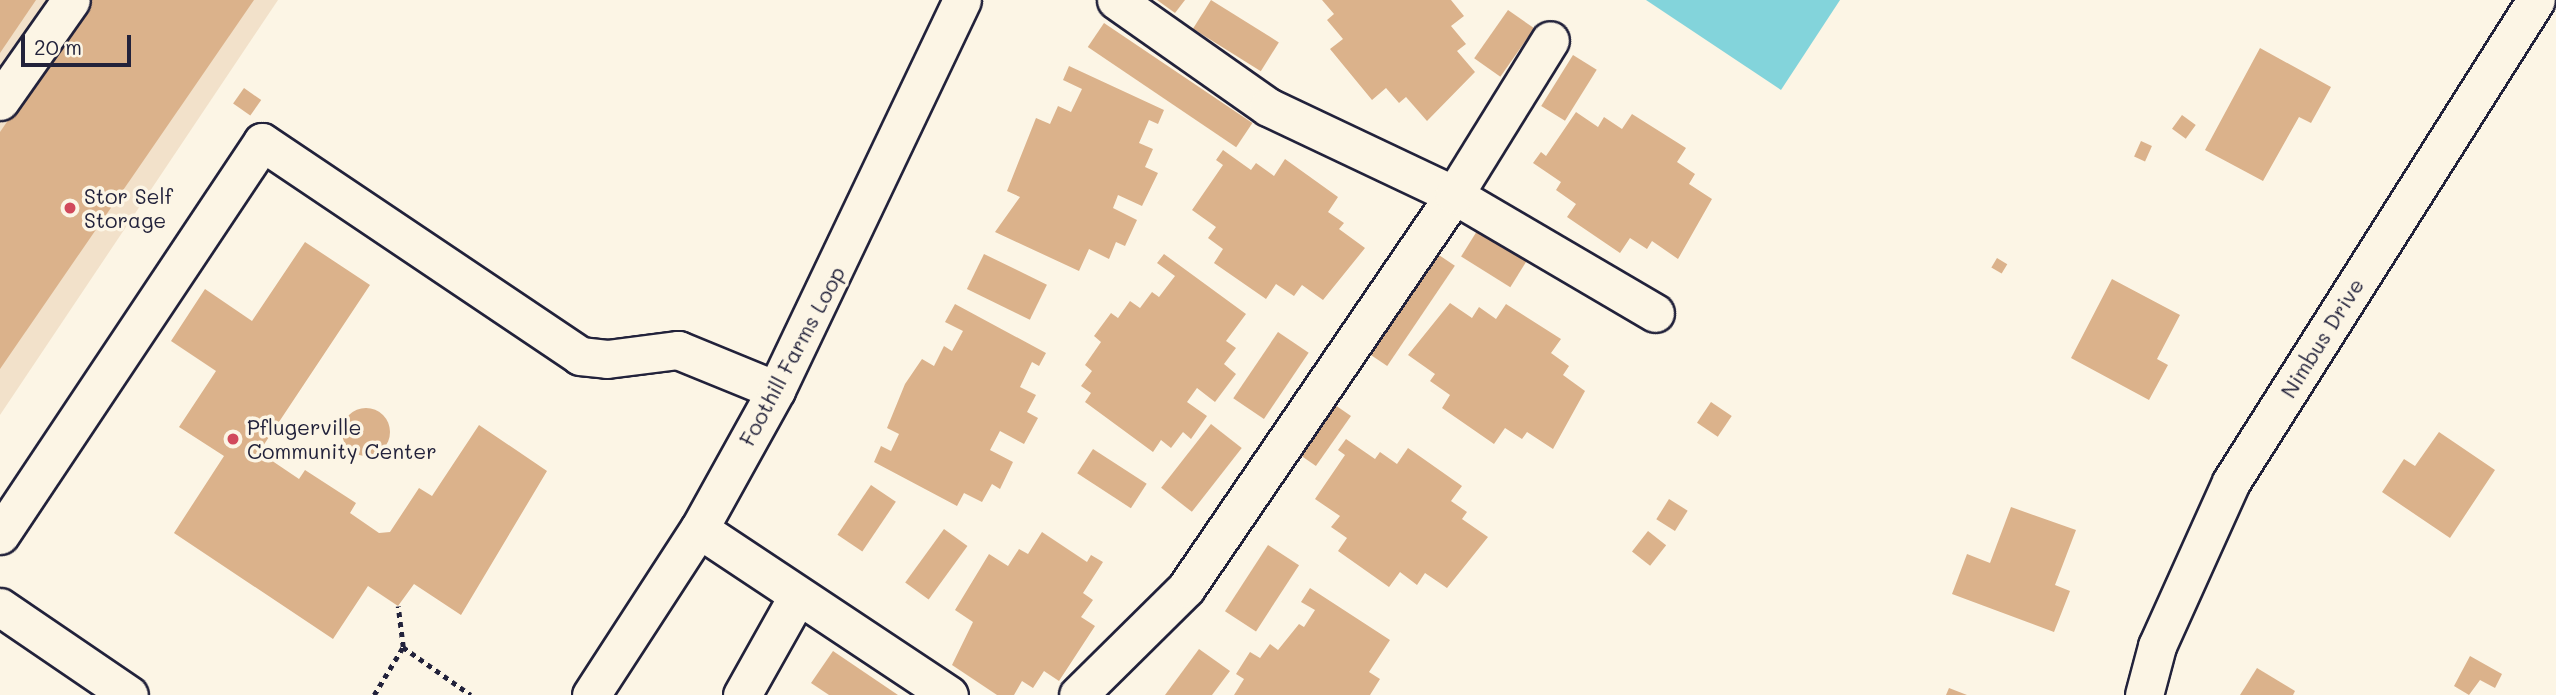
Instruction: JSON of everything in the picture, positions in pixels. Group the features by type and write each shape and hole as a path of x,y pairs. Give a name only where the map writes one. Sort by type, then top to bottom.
{"street":[{"path":"0,101 71,0"},
{"name":"Foothill Farms Loop","path":"591,695 699,529 776,390 962,0"},
{"path":"1116,0 1268,107 1454,195 1655,313"},
{"name":"Nimbus Drive","path":"2144,695 2157,646 2231,482 2536,0"},
{"path":"1078,695 1186,588 1454,195 1550,40"},
{"path":"0,535 262,142 580,356 607,359 678,350 776,390"},
{"path":"699,529 797,597 949,695"},
{"path":"741,695 797,597"},
{"path":"0,607 129,695"}],"path":[{"path":"374,695 403,647 398,606"},
{"path":"403,647 471,695"}],"shaded area":[{"name":"Stor Self Storage","path":"0,0 278,0 0,415"}],"water":[{"path":"1646,0 1840,0 1781,90"}],"building":[{"path":"0,0 36,0 0,53"},
{"name":"Stor Self Storage","path":"91,0 254,0 0,369 0,132"},
{"path":"1157,0 1185,0 1175,13"},
{"path":"1211,0 1279,42 1261,71 1193,29"},
{"path":"1322,0 1451,0 1464,16 1451,26 1466,44 1457,51 1475,72 1427,121 1406,97 1399,103 1386,88 1372,100 1330,49 1343,39 1327,20 1334,14"},
{"path":"1508,10 1534,28 1500,77 1474,58"},
{"path":"1104,23 1252,123 1236,147 1088,47"},
{"path":"2260,48 2331,87 2311,123 2299,117 2263,181 2205,150"},
{"path":"1573,55 1597,70 1565,121 1541,106"},
{"path":"1069,66 1164,110 1158,124 1149,120 1139,143 1153,149 1145,167 1158,173 1142,206 1118,195 1113,208 1137,220 1125,246 1116,242 1109,259 1089,249 1079,271 995,232 1020,197 1007,191 1036,118 1050,124 1058,106 1071,112 1082,89 1063,80"},
{"path":"244,88 261,100 250,116 233,104"},
{"path":"1576,112 1598,127 1604,117 1622,129 1632,114 1686,148 1677,162 1695,174 1689,184 1712,199 1678,259 1652,241 1647,249 1630,238 1620,253 1567,217 1576,204 1556,190 1561,182 1533,163 1541,152 1546,156"},
{"path":"2182,115 2196,125 2186,139 2172,129"},
{"path":"2141,141 2152,146 2145,161 2134,157"},
{"path":"1223,150 1251,170 1256,163 1274,176 1285,159 1338,197 1328,212 1344,223 1339,229 1365,248 1323,300 1302,285 1294,296 1276,284 1266,299 1214,263 1223,249 1208,238 1216,227 1192,210 1223,165 1216,160"},
{"path":"1477,231 1526,262 1510,287 1461,256"},
{"name":"Pflugerville Community Center","path":"305,242 370,285 259,452 299,479 305,470 356,503 350,513 379,533 390,532 419,488 432,496 479,425 547,471 461,615 414,584 398,606 368,586 333,639 174,533 224,456 179,427 216,371 171,341 205,289 252,321"},
{"path":"1430,249 1455,266 1387,366 1362,349"},
{"path":"984,254 1047,285 1030,320 967,289"},
{"path":"1164,254 1246,314 1226,341 1236,348 1224,364 1236,374 1215,402 1197,388 1187,402 1207,416 1191,439 1183,432 1171,448 1161,440 1153,452 1085,402 1091,393 1081,386 1092,371 1085,365 1101,342 1094,336 1111,313 1118,318 1130,301 1140,308 1152,292 1159,297 1175,276 1157,263"},
{"path":"1997,258 2007,264 2002,274 1991,267"},
{"path":"2112,279 2180,315 2157,359 2168,365 2149,400 2071,358"},
{"path":"1450,303 1472,318 1479,307 1496,319 1506,304 1561,339 1551,353 1569,366 1563,375 1585,391 1553,449 1527,432 1522,439 1505,428 1494,444 1442,408 1450,395 1430,381 1435,374 1408,355"},
{"path":"955,304 1046,353 1039,366 1032,362 1020,387 1036,395 1027,412 1038,418 1024,444 1000,431 990,450 1013,462 1000,489 992,484 982,502 964,493 957,506 874,462 881,446 891,451 899,434 887,428 905,384 922,359 934,366 944,346 952,351 963,331 945,322"},
{"path":"1278,332 1309,353 1264,419 1233,398"},
{"path":"1328,400 1351,416 1316,466 1293,450"},
{"path":"1711,402 1732,416 1718,437 1697,423"},
{"name":"Pflugerville Community Center","path":"366,408 383,415 390,432 383,449 366,456 349,449 342,432 349,415"},
{"path":"1211,424 1242,448 1192,512 1161,488"},
{"path":"2439,432 2495,470 2450,538 2382,492 2404,459 2415,466"},
{"path":"1346,439 1375,459 1380,452 1397,464 1408,448 1462,486 1451,501 1467,512 1462,519 1488,537 1447,588 1425,573 1417,585 1400,572 1389,587 1338,551 1347,538 1331,527 1340,516 1315,499 1345,455 1338,450"},
{"path":"1093,449 1147,484 1131,508 1077,473"},
{"path":"871,485 896,502 862,552 837,535"},
{"path":"1669,499 1688,511 1675,531 1656,519"},
{"path":"2011,507 2076,530 2055,585 2070,591 2054,632 1952,594 1967,554 1990,563"},
{"path":"944,529 967,546 929,599 905,582"},
{"path":"1648,531 1666,545 1650,566 1632,551"},
{"path":"1042,532 1087,562 1091,555 1103,562 1083,593 1093,600 1081,617 1095,626 1059,681 1044,671 1033,688 1022,681 1014,695 997,695 952,665 973,622 955,610 989,554 1008,566 1019,549 1028,554"},
{"path":"1268,545 1299,565 1256,631 1225,611"},
{"path":"1310,588 1390,640 1369,672 1380,679 1370,695 1234,695 1244,679 1236,674 1250,652 1260,658 1270,644 1278,650 1299,624 1304,627 1315,610 1301,602"},
{"path":"1199,649 1230,671 1212,695 1165,695"},
{"path":"833,651 898,695 829,695 811,683"},
{"path":"2470,656 2502,674 2495,688 2480,680 2469,695 2454,686"},
{"path":"2257,668 2295,691 2293,695 2240,695"},
{"path":"1949,688 1967,695 1946,695"}],"place":[{"name":"Stor Self Storage","path":"70,208"},
{"name":"Pflugerville Community Center","path":"233,439"}]}
